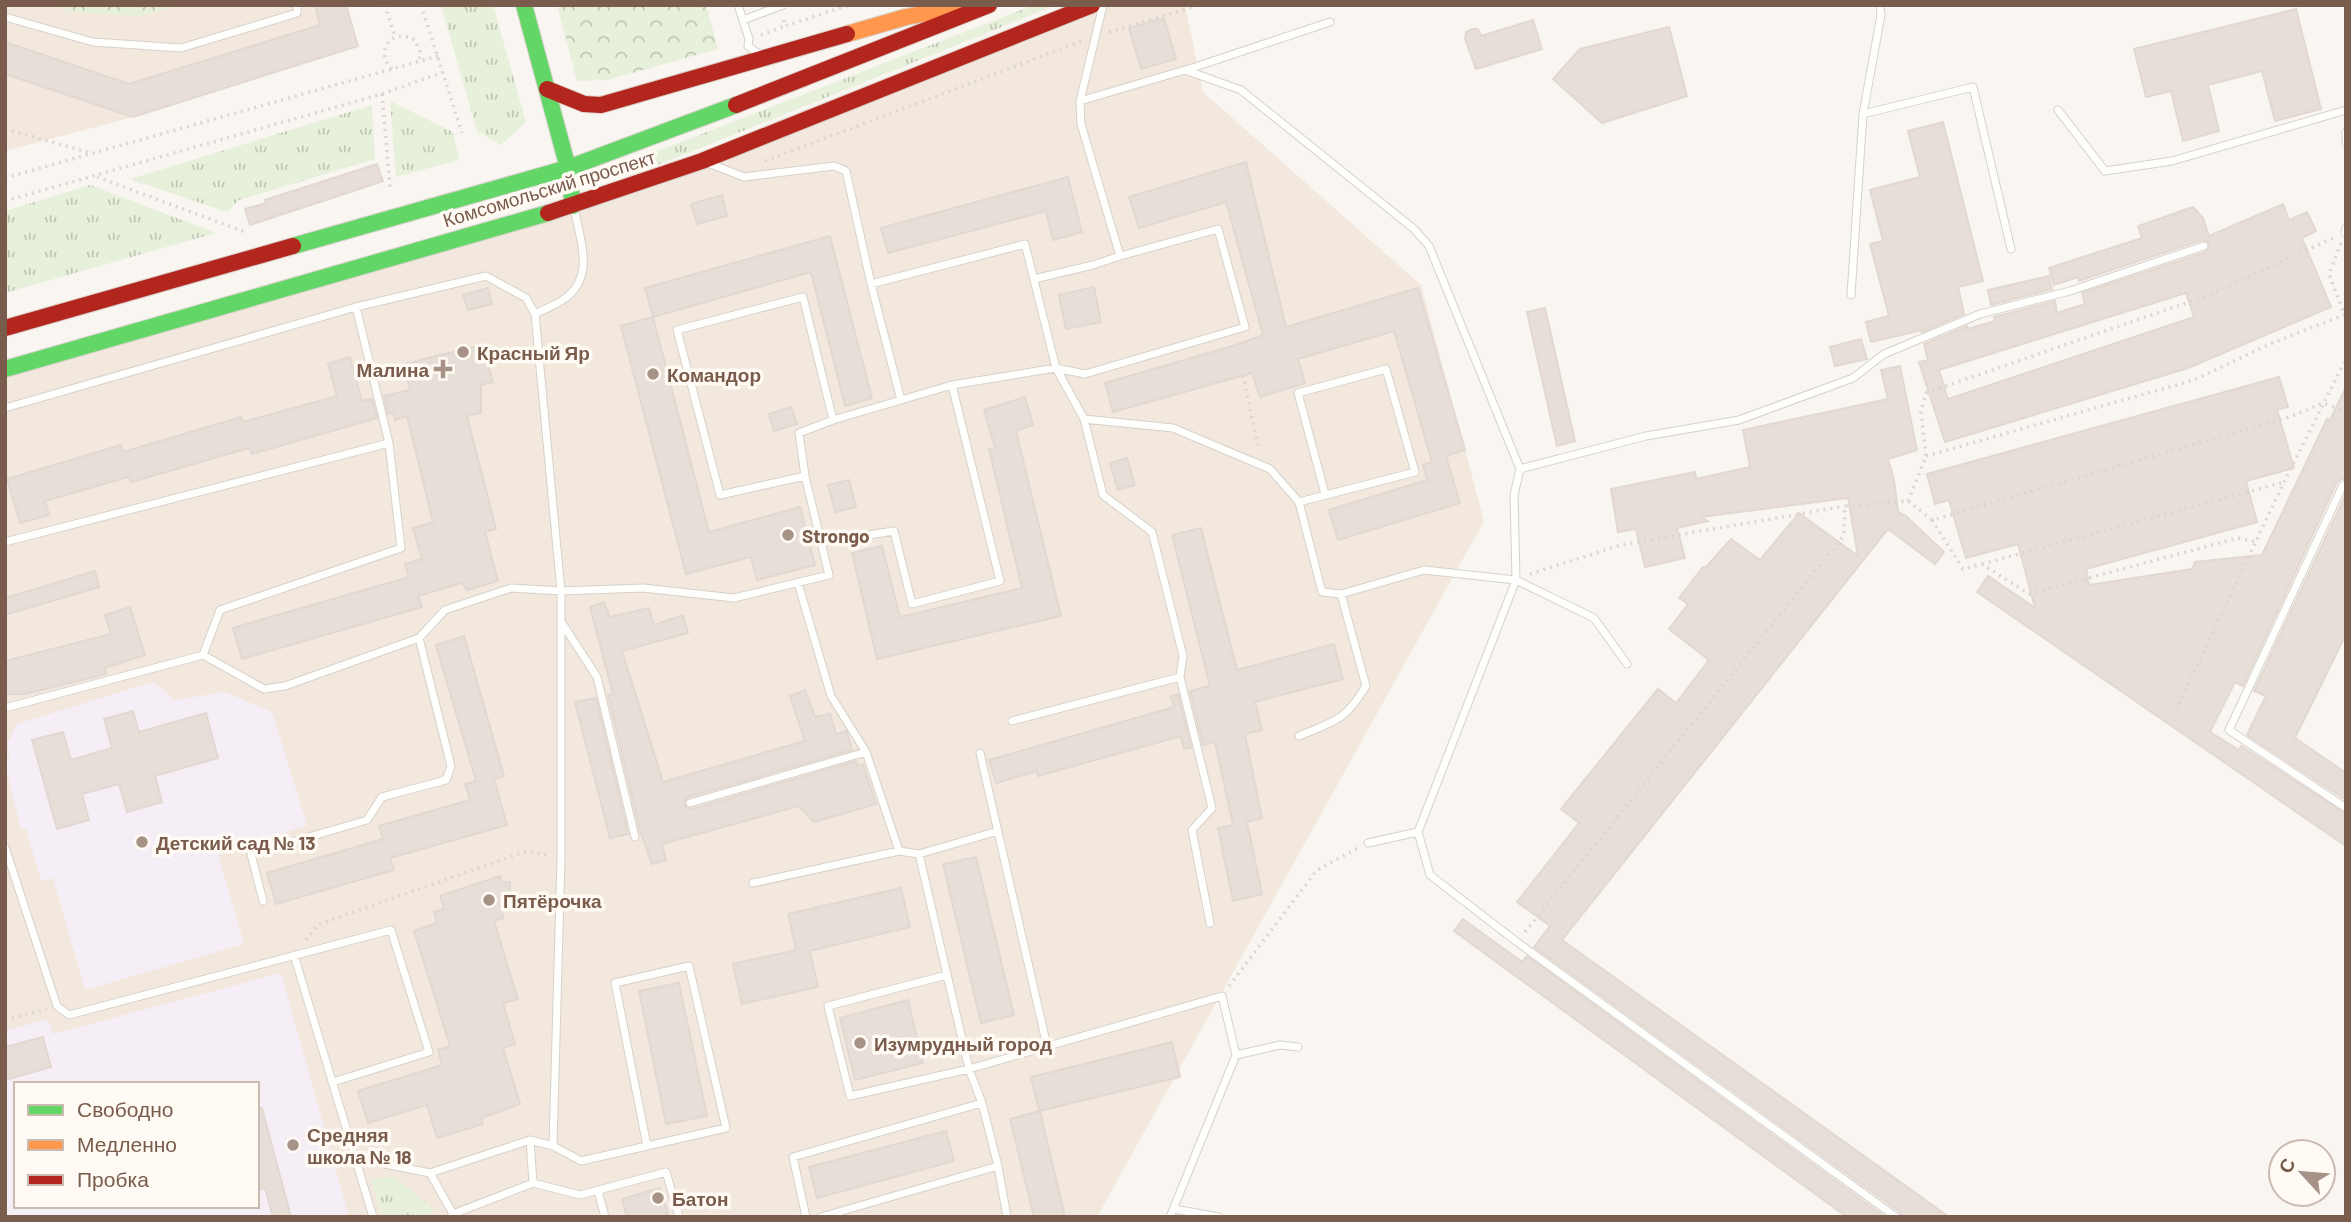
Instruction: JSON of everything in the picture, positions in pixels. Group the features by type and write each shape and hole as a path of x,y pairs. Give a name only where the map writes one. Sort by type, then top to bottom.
{"main road":[{"path":"524,5 568,168 573,206"},
{"path":"547,89 583,104 601,105 906,17 970,5"},
{"name":"Комсомольский проспект","path":"5,328 568,168 827,70 989,5"},
{"name":"Комсомольский проспект","path":"5,369 573,206 702,161 1092,5"}],"lane":[{"path":"5,17 93,42 181,48 297,13 297,5"},
{"path":"738,5 749,39 748,46 763,58"},
{"path":"743,20 783,5"},
{"path":"1103,5 1080,101 1081,124 1120,256"},
{"path":"1851,295 1863,114 1882,5"},
{"path":"1080,101 1330,22"},
{"path":"1185,70 1241,90 1414,229 1429,246 1520,469 1514,495 1516,579 1418,832 1430,875 1517,942 1896,1217"},
{"path":"1863,114 1973,87 2011,249"},
{"path":"2058,110 2105,171 2172,161 2346,110"},
{"path":"2346,132 2346,143"},
{"path":"702,161 744,177 834,166 846,171 901,400"},
{"path":"535,314 565,299 581,281 585,262 573,206"},
{"path":"5,708 203,655 264,689 285,686 419,638 445,610 511,588 643,588 734,598 830,575 805,476 799,433 833,420 953,385 1056,368 1085,374 1245,327 1218,229 1034,279"},
{"path":"871,284 1025,244 1056,368 1084,419 1102,495 1153,532 1183,656 1180,677 1212,808 1192,830 1210,923"},
{"path":"1520,469 1646,436 1739,420 1853,378 1884,354 1980,314 2070,291 2204,246"},
{"path":"5,408 356,307 486,276 527,298 535,314 561,590 561,858 553,1146"},
{"path":"805,476 720,495 677,330 803,297 833,420"},
{"path":"203,655 220,610 401,548 389,443 356,307"},
{"path":"1299,502 1415,472 1387,369 1298,393 1325,494"},
{"path":"823,542 894,531 912,604 1000,581 953,385"},
{"path":"1084,419 1173,428 1270,469 1299,502 1322,592 1341,594 1424,570 1516,579 1594,618 1627,664"},
{"path":"5,542 389,443"},
{"path":"2346,486 2343,485 2229,730 2346,808"},
{"path":"798,583 831,696 866,752 899,851"},
{"path":"1299,736 1339,719 1352,709 1366,686 1341,594"},
{"path":"561,623 597,677 635,837"},
{"path":"263,901 251,854 367,820 382,797 446,780 452,766 419,638"},
{"path":"1012,721 1180,677"},
{"path":"690,803 866,752"},
{"path":"980,753 1047,1046"},
{"path":"753,883 899,851 919,855 998,831"},
{"path":"1368,844 1418,832"},
{"path":"5,847 57,1006 69,1015 391,930 429,1052 333,1082"},
{"path":"919,855 969,1069 982,1103 998,1166 1006,1217"},
{"path":"294,955 373,1217"},
{"path":"355,1158 430,1173 530,1139 553,1146 581,1161 647,1146 726,1128 689,966 615,983 647,1146"},
{"path":"947,975 828,1006 850,1096 969,1069 1222,996 1236,1055 1172,1213 1219,1217"},
{"path":"1236,1055 1280,1045 1298,1047"},
{"path":"806,1217 793,1157 982,1103"},
{"path":"530,1139 533,1183"},
{"path":"821,1217 998,1166"},
{"path":"430,1173 452,1215 533,1183 580,1195 666,1172 679,1217"},
{"path":"598,1191 605,1217"}],"path":[{"path":"386,5 395,37"},
{"path":"421,5 462,133"},
{"path":"749,39 849,5"},
{"path":"760,163 1094,36 1199,5"},
{"path":"784,20 785,26"},
{"path":"391,69 384,59 384,52 385,46 395,37 415,40 421,54 419,61"},
{"path":"5,178 438,55"},
{"path":"5,201 382,94 443,72"},
{"path":"382,94 390,187"},
{"path":"5,129 92,153"},
{"path":"96,176 245,232"},
{"path":"1927,456 2194,380 2272,343 2345,317 2329,274 2345,230"},
{"path":"1908,501 1927,456 1921,412 1926,393 2209,295 2345,230"},
{"path":"2176,710 2284,482 2346,359"},
{"path":"1243,375 1262,466"},
{"path":"1932,520 2292,416 2323,402 2346,412"},
{"path":"1516,579 1621,545 1845,506 1908,501 1932,520 1963,569 2284,482"},
{"path":"1517,942 1844,534 1845,506"},
{"path":"1982,564 2029,594 2238,538 2256,542"},
{"path":"1222,996 1317,870 1368,844"},
{"path":"294,955 317,925 527,851 561,858"},
{"path":"5,1020 57,1006"}],"shaded area":[{"path":"5,5 346,5 358,46 133,117 5,151"},
{"path":"1092,5 1185,5 1203,92 1421,285 1484,521 1097,1217 5,1217 5,369 573,206"},
{"name":"Детский сад № 13","path":"153,682 175,700 225,692 272,712 307,825 218,854 244,944 85,990 53,878 41,881 26,829 21,830 5,763 5,757 10,756 7,744 17,724"},
{"name":"Средняя школа № 18","path":"281,973 349,1217 5,1217 5,1031 48,1019 53,1034"}],"green space":[{"path":"53,5 184,5 141,16 72,12"},
{"path":"441,5 493,5 526,122 501,145 477,131"},
{"path":"557,5 706,5 718,49 607,80 577,81"},
{"path":"1034,5 1056,5 633,175 629,162"},
{"path":"390,101 453,132 459,160 396,177"},
{"path":"372,105 375,159 239,200 227,212 130,179"},
{"path":"90,185 216,233 8,292 5,282 5,211"},
{"path":"394,1177 434,1209 429,1217 383,1217 371,1179"}],"building":[{"path":"315,5 346,5 358,46 133,117 5,74 5,42 129,84 320,25"},
{"path":"2296,9 2321,109 2275,121 2262,71 2208,85 2219,131 2183,141 2171,91 2146,97 2134,49"},
{"path":"1164,18 1176,59 1141,69 1129,28"},
{"path":"1533,20 1542,49 1476,69 1465,39 1466,32 1478,29 1481,36"},
{"path":"1669,27 1687,96 1602,123 1553,79 1580,49"},
{"path":"1943,122 1983,281 1958,287 1964,314 1922,332 1871,342 1866,322 1889,316 1870,244 1883,241 1870,190 1920,177 1908,131"},
{"path":"1246,162 1286,327 1418,288 1465,450 1446,456 1460,503 1338,540 1329,510 1427,480 1423,465 1432,462 1394,331 1298,359 1305,383 1260,397 1252,373 1113,412 1105,383 1263,335 1226,202 1139,228 1129,197"},
{"path":"377,164 383,181 250,225 245,209"},
{"path":"1068,177 1082,232 1053,240 1046,211 888,253 881,228"},
{"path":"722,195 727,216 697,224 691,204"},
{"path":"2283,204 2289,220 2307,212 2316,231 2302,238 2331,307 2188,368 1945,442 1919,362 1928,360 1924,344 1967,326 1968,329 1995,321 1994,317 2055,301 2057,313 2085,304 2082,293 2206,252 2210,248 2208,242 2202,240 2079,281 2078,277 2054,285 2049,268 2142,238 2138,226 2193,207 2203,218 2209,236","holes":["2186,293 2194,317 1948,399 1939,370"]},
{"path":"830,236 872,398 845,406 811,272 653,317 645,288"},
{"path":"2049,276 2052,289 1991,305 1988,290"},
{"path":"1094,287 1101,322 1066,329 1059,295"},
{"path":"488,288 492,304 468,310 463,295"},
{"path":"1545,308 1575,441 1557,446 1527,312"},
{"path":"653,317 709,532 800,507 815,565 757,580 751,557 686,574 621,326"},
{"path":"1861,339 1867,359 1835,366 1830,347"},
{"path":"482,345 493,382 481,385 481,413 467,416 496,529 485,532 498,581 467,590 462,583 418,596 422,607 242,659 233,628 409,577 405,564 422,559 413,528 433,522 407,416 395,420 393,413 388,414 384,396 410,390 404,364"},
{"path":"350,357 362,401 372,399 377,418 252,454 249,448 131,482 128,477 45,501 49,515 20,523 7,479 121,445 123,452 241,417 243,422 337,396 328,364"},
{"path":"1900,366 1917,450 1888,459 1898,512 1906,516 1944,552 1935,564 1888,529 1562,940 1949,1217 1902,1217 1900,1212 1534,947 1550,926 1517,902 1579,823 1561,809 1658,689 1676,703 1709,660 1669,629 1688,604 1679,598 1703,567 1705,568 1731,539 1760,560 1799,513 1858,556 1848,498 1701,517 1708,521 1677,528 1685,558 1645,567 1636,529 1618,532 1611,489 1695,472 1696,479 1750,467 1743,430 1888,399 1881,370"},
{"path":"2279,377 2288,407 2277,410 2294,468 2246,481 2257,522 2086,569 2089,585 2192,569 2195,562 2262,555 2327,419 2330,420 2346,387 2346,479 2337,482 2243,686 2235,682 2210,732 2239,750 2241,746 2346,814 2346,846 1977,592 1988,576 2035,608 2018,544 1966,558 1949,500 1935,504 1927,474"},
{"path":"1025,397 1033,425 1016,431 1061,616 877,659 852,553 882,546 900,617 1022,588 989,449 995,448 984,410"},
{"path":"791,407 797,424 774,431 769,414"},
{"path":"1127,458 1135,485 1118,490 1110,463"},
{"path":"849,480 856,507 835,512 828,485"},
{"path":"2346,494 2346,634 2295,738 2346,773 2346,800 2247,735 2266,696 2254,691"},
{"path":"1201,528 1237,670 1334,644 1343,679 1255,702 1262,730 1245,734 1262,818 1247,822 1262,894 1233,901 1218,828 1233,825 1215,742 1203,745 1190,691 1210,686 1172,535"},
{"path":"95,571 99,587 5,615 5,598"},
{"path":"604,602 610,617 649,608 654,625 683,615 688,633 622,651 663,782 805,741 790,696 805,690 815,717 830,714 836,734 846,731 848,735 852,750 688,797 684,802 686,808 692,809 856,761 857,766 863,764 876,804 814,822 799,806 662,844 666,860 652,864 640,831 608,695 613,694 590,607"},
{"path":"130,607 145,655 105,668 106,674 25,694 5,694 5,661 111,634 105,615"},
{"path":"464,636 504,776 494,779 507,825 390,858 394,870 276,904 267,873 383,839 379,826 470,800 465,784 476,781 436,645"},
{"path":"1178,694 1191,748 1184,749 1181,736 1038,776 1037,771 996,783 989,760 1174,707 1171,696"},
{"path":"596,698 628,834 610,838 575,702"},
{"path":"133,711 139,732 206,713 218,758 155,776 162,802 127,812 119,784 82,794 89,820 57,829 32,740 63,732 71,760 112,748 104,719"},
{"path":"976,857 1014,1015 981,1023 943,864"},
{"path":"500,876 501,882 510,882 511,909 502,909 503,918 494,921 518,999 503,1003 515,1044 503,1048 520,1104 481,1118 483,1124 437,1138 427,1105 368,1123 358,1091 442,1065 438,1050 450,1046 414,931 437,923 434,912 444,909 440,896"},
{"path":"901,888 910,927 810,951 818,987 742,1004 733,964 796,950 788,914"},
{"path":"1463,919 1522,962 1527,956 1885,1217 1847,1217 1454,931"},
{"path":"679,983 707,1116 666,1124 639,991"},
{"path":"908,1000 923,1063 855,1080 840,1018"},
{"path":"43,1037 51,1067 5,1080 5,1047"},
{"path":"1172,1042 1180,1077 1039,1111 1031,1077"},
{"path":"259,1108 262,1108 291,1217 273,1217 265,1188 259,1190"},
{"path":"1040,1111 1065,1217 1034,1217 1010,1119"},
{"path":"946,1131 954,1161 817,1198 809,1167"},
{"path":"660,1188 669,1217 627,1217 622,1199"}],"traffic: fast":[{"path":"524,5 568,168 573,206"},
{"path":"293,246 568,168 736,105"},
{"path":"5,369 548,213"}],"traffic: slow":[{"path":"847,34 906,17 960,7"}],"traffic: jam":[{"path":"736,105 989,5"},
{"path":"548,213 702,161 1092,5"},
{"path":"547,89 584,104 601,105 847,34"},
{"path":"5,328 293,246"}],"place":[{"name":"Красный Яр","path":"463,352"},
{"name":"Малина","path":"443,369"},
{"name":"Командор","path":"653,374"},
{"name":"Strongo","path":"788,535"},
{"name":"Детский сад № 13","path":"142,842"},
{"name":"Пятёрочка","path":"489,900"},
{"name":"Изумрудный город","path":"860,1043"},
{"name":"Средняя школа № 18","path":"293,1145"},
{"name":"Батон","path":"658,1198"}]}
